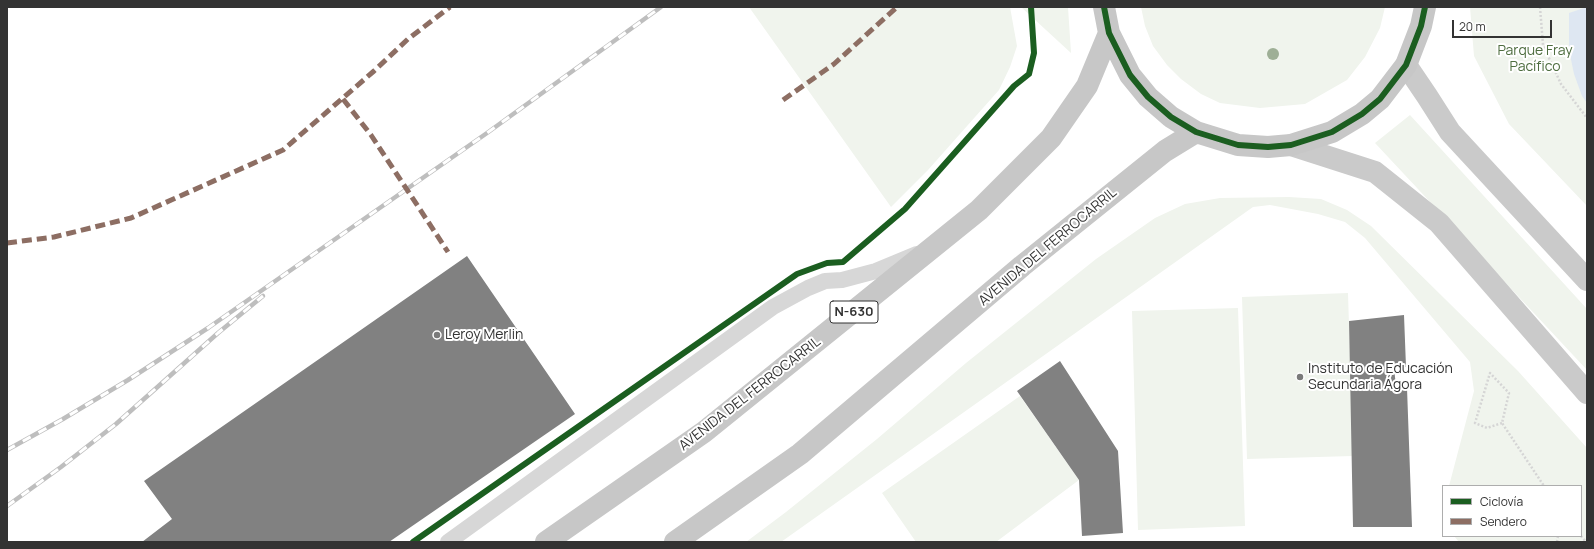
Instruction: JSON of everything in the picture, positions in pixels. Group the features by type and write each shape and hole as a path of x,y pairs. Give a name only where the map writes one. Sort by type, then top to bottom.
{"highway":[{"path":"1104,7 1109,33 1130,75 1148,97 1171,117 1196,132 1238,145 1268,147 1291,145 1332,132 1362,114 1380,99 1406,65 1421,26 1425,7"},
{"name":"AVENIDA DEL FERROCARRIL","path":"546,542 704,432 979,210 1051,138 1087,86 1109,33"},
{"name":"AVENIDA DEL FERROCARRIL","path":"675,542 800,454 1022,266 1165,151 1196,132"}],"main road":[{"path":"1406,65 1450,132 1587,280"},
{"path":"1291,145 1375,172 1438,223 1587,393"}],"lane":[{"path":"448,542 773,307 808,288 825,281 842,280 876,271 935,246"}],"path":[{"path":"1540,7 1543,45 1561,84 1587,118"},
{"path":"1502,423 1487,428 1475,423 1490,373 1509,393 1502,423 1543,485"}],"green space":[{"path":"749,7 1010,7 1017,46 1010,67 999,90 928,170 891,207"},
{"path":"1021,7 1068,7 1071,53"},
{"path":"1141,7 1385,7 1380,28 1365,57 1347,80 1305,104 1260,108 1220,103 1201,94 1181,79 1167,65 1153,46 1145,26"},
{"name":"Parque Fray Pacífico","path":"1470,7 1587,7 1587,206 1509,124 1474,56"},
{"path":"1410,115 1587,309 1587,370 1375,143"},
{"path":"1289,197 1321,199 1347,210 1371,226 1518,371 1587,448 1587,542 1459,542 1455,537 1582,537 1582,485 1449,485 1474,391 1470,362 1365,238 1345,222 1318,214 1270,205 1253,207 781,542 746,542 877,439 966,363 1096,259 1155,218 1185,204 1220,198"},
{"path":"1348,293 1353,456 1247,459 1242,297"},
{"path":"1238,308 1245,526 1138,530 1132,311"},
{"path":"1020,396 1079,480 996,542 916,542 882,493"}],"shaded area":[{"path":"1587,7 1587,103 1582,96 1574,74 1569,50 1569,13"}],"building":[{"name":"Leroy Merlin","path":"467,256 575,414 389,542 142,542 172,519 144,481"},
{"path":"1404,315 1406,367 1394,368 1396,386 1407,388 1412,527 1353,527 1349,321"},
{"path":"1060,361 1118,451 1123,533 1082,536 1079,480 1017,391"}],"railway":[{"path":"7,450 63,419 128,380 208,328 487,133 661,7"},
{"path":"7,506 61,467 116,424 218,333 263,296"}],"marked path":[{"path":"7,243 54,237 131,218 283,150 374,71 408,39 450,7"},
{"path":"783,100 834,64 897,7"},
{"path":"343,99 371,135 448,252"}],"cycle path":[{"path":"413,542 797,274 827,263 843,262 905,209 1014,86 1029,74 1034,53 1031,7"},
{"path":"1104,7 1109,33 1130,75 1148,97 1171,117 1196,132 1238,145 1268,147 1291,145 1332,132 1362,114 1380,99 1406,65 1421,26 1425,7"}],"place":[{"name":"Leroy Merlin","path":"437,335"},
{"name":"Instituto de Educación Secundaria Ágora","path":"1300,377"}]}
